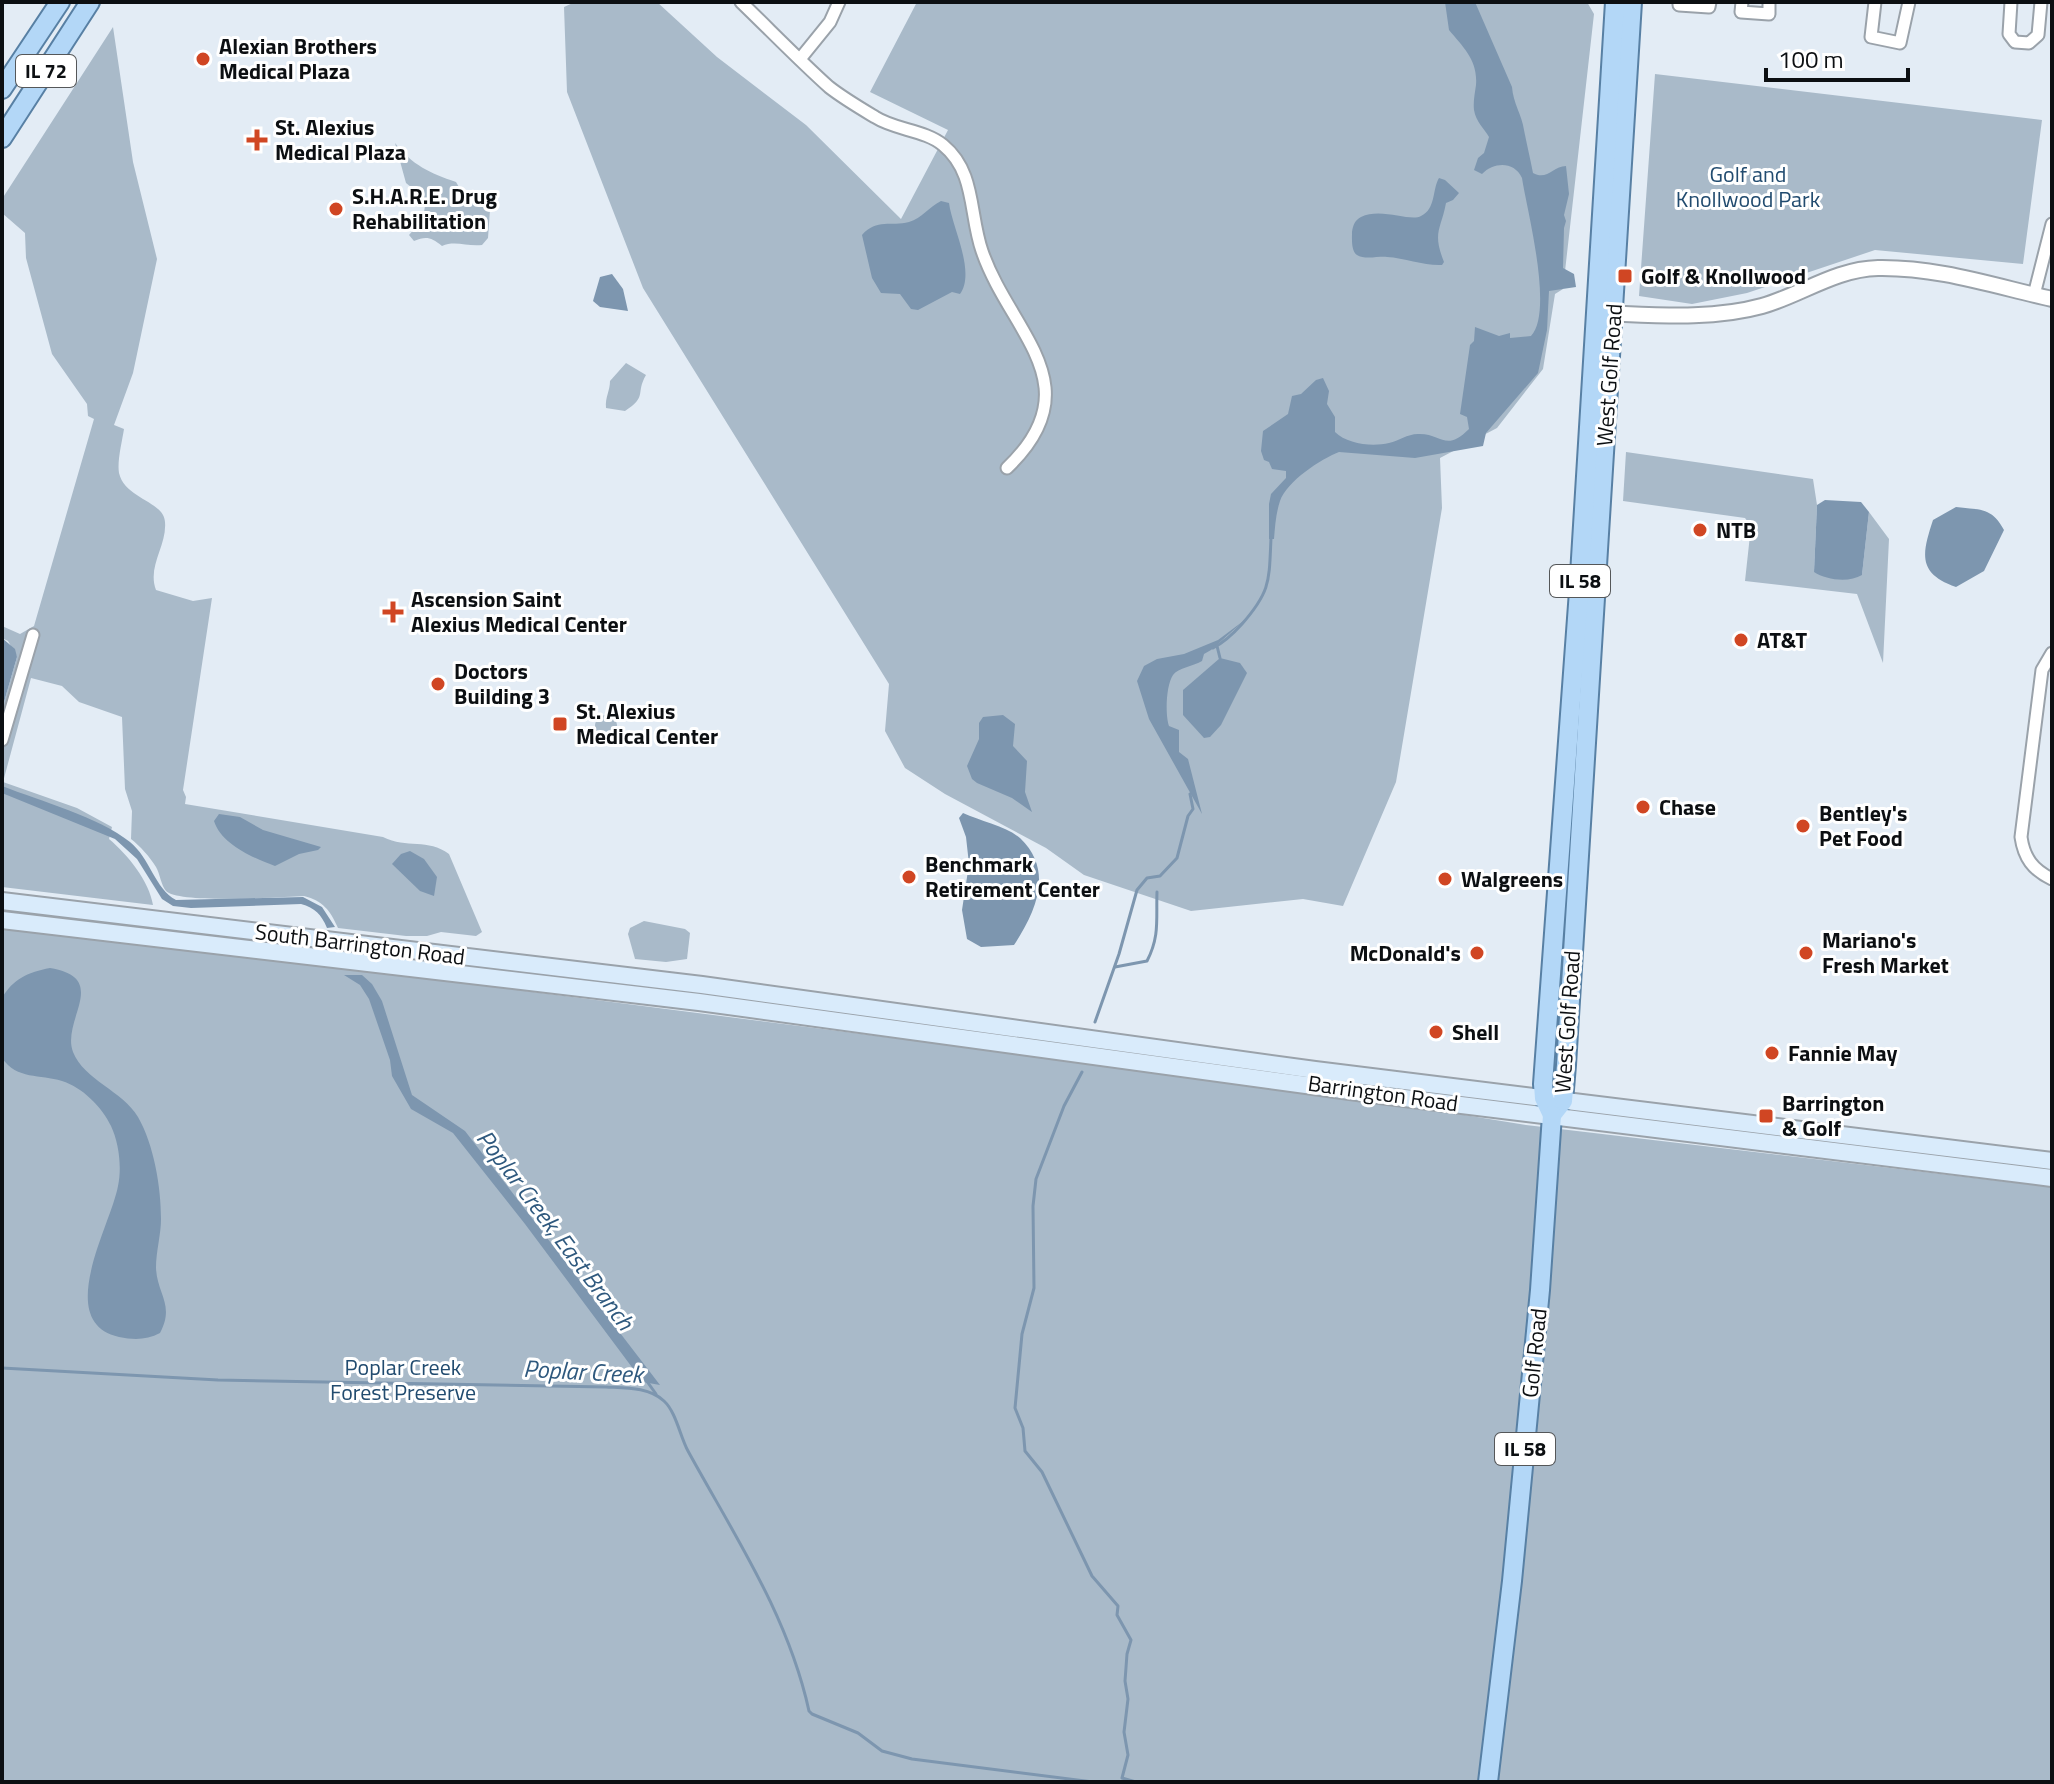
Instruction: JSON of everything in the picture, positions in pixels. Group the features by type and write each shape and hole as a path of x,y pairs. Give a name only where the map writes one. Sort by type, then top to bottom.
{"main road":[{"name":"IL 72","path":"2,89 60,2"},
{"name":"IL 72","path":"2,138 90,2"},
{"name":"West Golf Road","path":"1604,313 1615,2"},
{"name":"West Golf Road","path":"1553,1105 1544,1069 1579,591 1632,2"},
{"name":"South Barrington Road","path":"2,901 717,987"},
{"name":"South Barrington Road","path":"2,920 714,1004"},
{"name":"Barrington Road","path":"717,987 2052,1178"},
{"name":"Barrington Road","path":"714,1004 1372,1094 1553,1105 2052,1161"},
{"name":"Golf Road","path":"1488,1782 1512,1581 1539,1305 1553,1105"}],"street":[{"path":"741,2 831,89 880,120 941,143 959,163 969,183 981,249 1002,298 1036,352 1044,382 1044,412 1039,430 1026,450 1007,468"},
{"path":"800,59 830,22 839,2"},
{"path":"1679,2 1679,5 1709,7 1710,2"},
{"path":"1742,2 1741,12 1769,14 1769,2"},
{"path":"1875,2 1871,37 1900,43 1909,2"},
{"path":"2011,2 2009,34 2015,42 2029,43 2038,35 2041,2"},
{"path":"2034,295 2052,224"},
{"path":"1604,313 1692,317 1763,306 1826,278 1875,268 1937,271 2052,299"},
{"path":"2,740 33,635"},
{"path":"2052,653 2042,670 2021,837 2023,848 2035,870 2052,879"}],"green space":[{"path":"575,2 657,2 717,57 806,125 901,219 948,130 870,92 917,2 1587,2 1594,14 1563,289 1555,294 1543,369 1497,428 1440,458 1442,508 1396,782 1343,906 1303,899 1191,911 1084,875 1046,848 945,794 905,768 885,731 889,684 643,288 567,92 564,7"},
{"path":"113,27 133,162 157,259 133,373 114,425 124,429 119,473 129,489 163,515 165,531 154,573 156,590 193,601 212,598 183,790 185,804 441,849 449,854 482,932 476,936 441,932 406,936 338,928 325,907 304,896 209,899 174,895 166,891 154,863 131,839 132,811 125,789 122,717 79,702 62,686 31,678 3,782 77,808 112,827 109,839 137,869 153,905 2,887 2,709 17,657 8,641 2,638 2,626 20,634 34,626 94,419 88,416 87,404 52,354 26,258 25,233 2,213 2,199"},
{"name":"Golf and Knollwood Park","path":"1655,74 2042,120 2023,264 1875,250 1747,293 1692,304 1639,296"},
{"path":"395,143 415,163 456,182 463,194 480,200 490,210 488,238 482,245 442,246 425,238 414,241 409,235 423,219 426,199 406,183"},
{"path":"626,363 646,375 639,398 625,411 606,408 610,381"},
{"path":"1626,452 1813,479 1817,505 1814,572 1862,575 1869,512 1889,539 1883,663 1857,594 1745,581 1751,526 1745,518 1623,501"},
{"path":"602,715 610,715 617,726 610,737 602,737 595,730 595,722"},
{"path":"644,921 685,929 690,933 687,959 666,962 635,959 628,934 630,928"},
{"name":"Poplar Creek Forest Preserve","path":"2,924 1354,1097 1526,1125 2052,1187 2052,1782 2,1782"}],"shaded area":[{"path":"1445,2 1475,2 1512,87 1533,173 1542,175 1566,166 1569,194 1564,215 1563,268 1574,274 1576,287 1549,291 1547,330 1538,373 1486,433 1483,446 1415,458 1339,452 1314,465 1284,493 1274,539 1269,539 1271,494 1286,478 1286,471 1272,469 1269,462 1264,460 1261,451 1263,431 1288,414 1292,396 1301,394 1316,380 1323,378 1329,391 1327,404 1335,417 1335,432 1353,442 1382,444 1418,434 1454,440 1469,429 1467,417 1460,414 1475,327 1499,336 1510,333 1510,338 1531,336 1537,323 1540,284 1522,178 1514,169 1504,165 1492,167 1482,174 1474,170 1489,137 1474,110 1475,68 1449,30"},
{"path":"1439,178 1459,193 1446,203 1439,231 1442,265 1364,257 1355,253 1352,232 1357,220 1377,213 1421,216 1429,209"},
{"path":"941,201 949,203 964,262 964,285 960,294 952,292 918,310 911,309 900,294 881,293 872,278 862,235 873,226 914,220"},
{"path":"612,274 623,289 628,311 600,307 593,301 600,277"},
{"path":"1825,500 1861,502 1869,512 1862,575 1838,580 1814,572 1817,505"},
{"path":"1956,507 1990,513 2004,530 1984,571 1956,587 1934,575 1929,569 1925,552 1933,520"},
{"path":"1246,619 1204,654 1202,661 1175,673 1169,686 1169,726 1179,730 1179,752 1188,759 1202,814 1149,719 1137,681 1144,666 1218,640"},
{"path":"2,638 15,649 17,657 2,709"},
{"path":"1220,658 1240,663 1247,673 1221,725 1210,737 1204,738 1183,715 1183,690"},
{"path":"1003,715 1015,724 1013,746 1027,761 1025,792 1032,812 1012,798 977,783 967,766 979,739 979,723 983,717"},
{"path":"2,786 86,817 117,833 137,849 163,889 176,900 303,897 322,907 335,927 327,928 317,912 301,904 173,906 162,899 137,859 115,839 2,793"},
{"path":"963,813 1020,838 1037,864 1038,892 1029,919 1014,945 981,947 967,939 962,910 969,864 966,837 959,818"},
{"path":"219,814 240,817 263,830 321,847 275,866 248,854 223,837 214,821"},
{"path":"410,851 424,859 437,877 434,896 420,891 392,864 401,854"},
{"path":"50,968 68,973 78,981 81,991 71,1040 78,1062 131,1108 144,1128 152,1153 161,1207 156,1268 166,1315 160,1333 150,1337 119,1337 100,1328 90,1313 88,1293 91,1270 120,1171 111,1126 97,1105 77,1088 62,1081 22,1073 2,1058 2,998 22,977"},
{"path":"344,975 362,975 372,984 382,1001 412,1095 465,1131 660,1385 643,1382 453,1133 411,1109 392,1076 390,1060 369,999 360,985"}],"waterway":[{"path":"1213,648 1239,628 1263,594 1269,575 1271,538"},
{"path":"1217,646 1220,658"},
{"path":"1095,1022 1137,890 1147,878 1160,876 1177,858 1188,816 1193,809 1190,794"},
{"path":"1115,967 1147,961 1156,935 1157,892"},
{"path":"1082,1072 1064,1106 1036,1179 1033,1206 1034,1288 1022,1334 1015,1408 1023,1428 1025,1451 1042,1472 1092,1576 1118,1606 1117,1615 1131,1640 1125,1681 1128,1699 1124,1732 1128,1755 1122,1778 1136,1782"},
{"name":"Poplar Creek, East Branch","path":"2,1368 218,1380 606,1387 651,1393 672,1411 688,1451 758,1576 788,1642 812,1714 858,1733 882,1751 912,1759 1093,1782"},
{"name":"Poplar Creek, East Branch","path":"646,1380 656,1394"}],"place":[{"name":"Alexian Brothers Medical Plaza","path":"203,59"},
{"name":"St. Alexius Medical Plaza","path":"257,140"},
{"name":"S.H.A.R.E. Drug Rehabilitation","path":"336,209"},
{"name":"Golf & Knollwood","path":"1625,276"},
{"name":"NTB","path":"1700,530"},
{"name":"Ascension Saint Alexius Medical Center","path":"393,612"},
{"name":"AT&T","path":"1741,640"},
{"name":"Doctors Building 3","path":"438,684"},
{"name":"St. Alexius Medical Center","path":"560,724"},
{"name":"Chase","path":"1643,807"},
{"name":"Bentley's Pet Food","path":"1803,826"},
{"name":"Benchmark Retirement Center","path":"909,877"},
{"name":"Walgreens","path":"1445,879"},
{"name":"McDonald's","path":"1477,953"},
{"name":"Mariano's Fresh Market","path":"1806,953"},
{"name":"Shell","path":"1436,1032"},
{"name":"Fannie May","path":"1772,1053"},
{"name":"Barrington & Golf","path":"1766,1116"}],"water label":[{"name":"Poplar Creek","path":"583,1372"}]}
